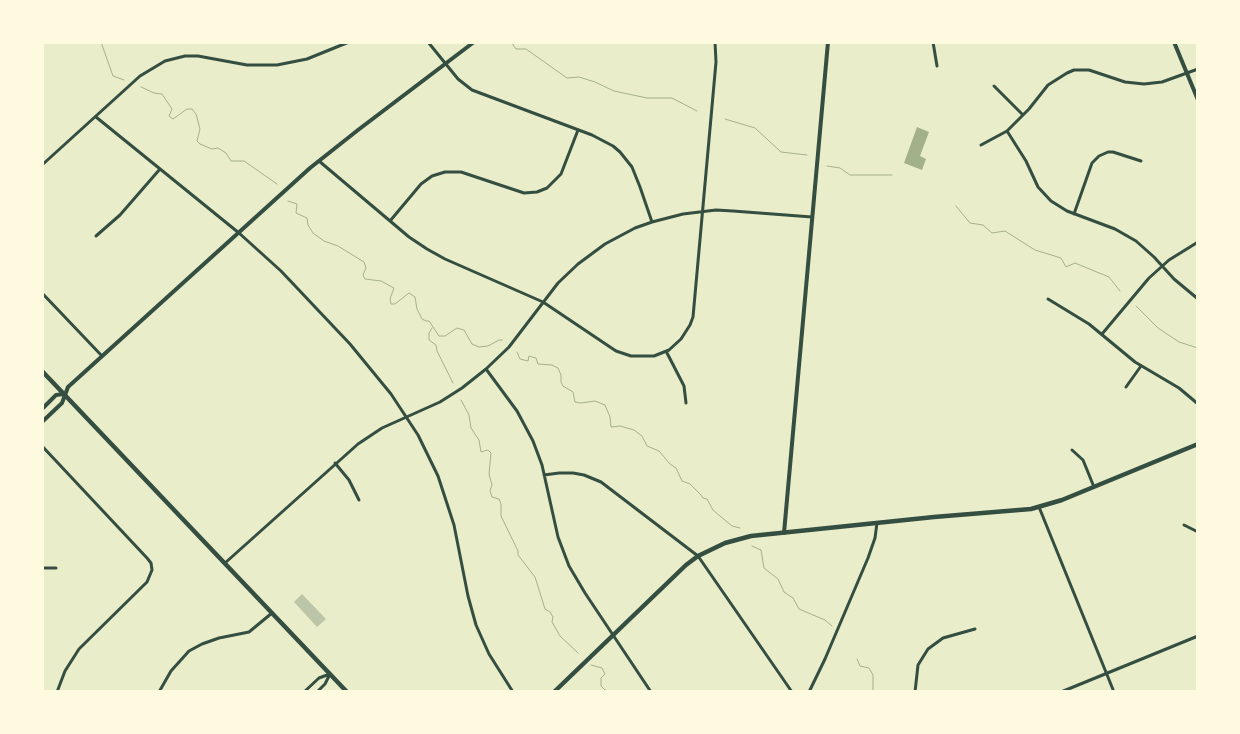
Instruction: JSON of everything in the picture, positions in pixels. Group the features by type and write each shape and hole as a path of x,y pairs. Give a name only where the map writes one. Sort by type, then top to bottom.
{"main road":[{"path":"42,371 84,416 94,423 347,692"},
{"path":"554,692 698,556 726,543 743,538 784,533 1038,507 1198,444"}],"street":[{"path":"42,164 156,65 175,58 198,56 247,65 277,65 307,59 349,42"},
{"path":"428,42 465,85 480,94 578,130 604,141 620,152 636,176 652,222"},
{"path":"42,422 62,403 68,387 319,161 474,42"},
{"path":"319,161 416,242 444,259 543,302 624,354 647,357 666,351 681,339 693,317 716,62 715,42"},
{"path":"784,533 828,42"},
{"path":"932,42 937,66"},
{"path":"1174,42 1198,100"},
{"path":"981,146 1007,130 1053,81 1074,70 1097,71 1125,82 1144,84 1162,82 1198,69"},
{"path":"994,86 1023,115"},
{"path":"96,117 239,232 309,300 380,379 407,417 427,453 446,499 458,540 468,596 480,636 513,692"},
{"path":"390,221 421,184 432,176 445,172 461,172 524,193 538,192 547,188 561,174 578,130"},
{"path":"1007,130 1044,194 1059,207 1125,234 1146,248 1185,289 1198,299"},
{"path":"1074,214 1092,163 1098,156 1113,152 1141,161"},
{"path":"96,236 126,209 160,169"},
{"path":"225,563 335,463 371,435 440,402 486,369 509,347 567,274 591,254 620,236 652,222 703,211 733,210 812,217"},
{"path":"1102,334 1140,288 1162,266 1198,242"},
{"path":"42,293 102,356"},
{"path":"1048,300 1075,314 1141,366 1179,388 1198,404"},
{"path":"666,351 684,386 686,403"},
{"path":"1126,387 1141,366"},
{"path":"486,369 511,402 533,441 544,475 551,512 562,551 585,594 651,692"},
{"path":"42,409 56,395 64,394"},
{"path":"42,446 147,558 151,563 152,570 147,582 79,649 65,671 57,692"},
{"path":"1072,450 1083,460 1094,486"},
{"path":"335,463 349,480 359,500"},
{"path":"544,475 573,473 601,482 698,556 792,692"},
{"path":"1038,507 1108,672 1114,692"},
{"path":"809,692 868,558 875,538 877,524"},
{"path":"1184,525 1198,532"},
{"path":"42,568 56,568"},
{"path":"159,692 178,662 189,651 219,638 249,632 272,613"},
{"path":"915,692 918,665 928,649 943,638 975,629"},
{"path":"1061,692 1198,636"},
{"path":"304,692 319,678 330,674"},
{"path":"317,692 325,684 330,674"}],"shaded area":[{"path":"917,127 929,132 920,156 926,159 922,170 904,163"}],"building":[{"path":"302,594 326,619 317,627 294,602"}],"waterway":[{"path":"101,42 113,76 124,80"},
{"path":"511,42 516,49 526,49 567,78 579,77 614,91 647,98 672,98 697,111"},
{"path":"141,87 154,93 162,94 172,109 169,116 173,119 187,109 192,109 196,114 200,129 197,141 200,144 212,149 218,148 226,153 231,161 244,161 277,184"},
{"path":"725,119 755,128 781,152 807,155"},
{"path":"827,166 840,168 850,175 892,175"},
{"path":"288,201 297,204 296,213 307,218 308,225 313,233 324,241 338,246 364,262 366,268 363,275 365,279 381,281 394,288 390,299 391,304 395,304 409,293 415,297 417,309 422,319 429,321 439,336 445,336 457,328 464,330 472,344 479,347 488,346 502,340"},
{"path":"956,206 970,223 983,225 992,233 1005,231 1035,250 1061,258 1066,267 1075,263 1109,277 1120,291"},
{"path":"1136,306 1158,328 1179,342 1198,348"},
{"path":"432,328 429,333 429,340 436,345 437,351 453,383"},
{"path":"517,352 520,359 528,361 529,356 536,358 538,364 552,365 558,368 561,382 563,386 573,392 575,402 595,401 605,405 610,417 611,427 620,426 634,430 642,436 647,446 659,451 676,468 682,481 690,484 703,498 707,499 713,510 732,526 740,528"},
{"path":"461,400 469,415 471,428 479,440 481,452 488,450 491,453 489,474 492,485 490,491 492,497 499,499 501,516 518,551 518,555 535,577 545,609 553,617 552,622 560,636 578,653"},
{"path":"752,546 761,550 764,568 778,579 784,592 793,598 799,609 825,620 832,626"},
{"path":"857,659 860,666 869,668 873,675 873,692"},
{"path":"591,665 602,668 605,674 601,678 601,686 605,690 612,692"}]}
